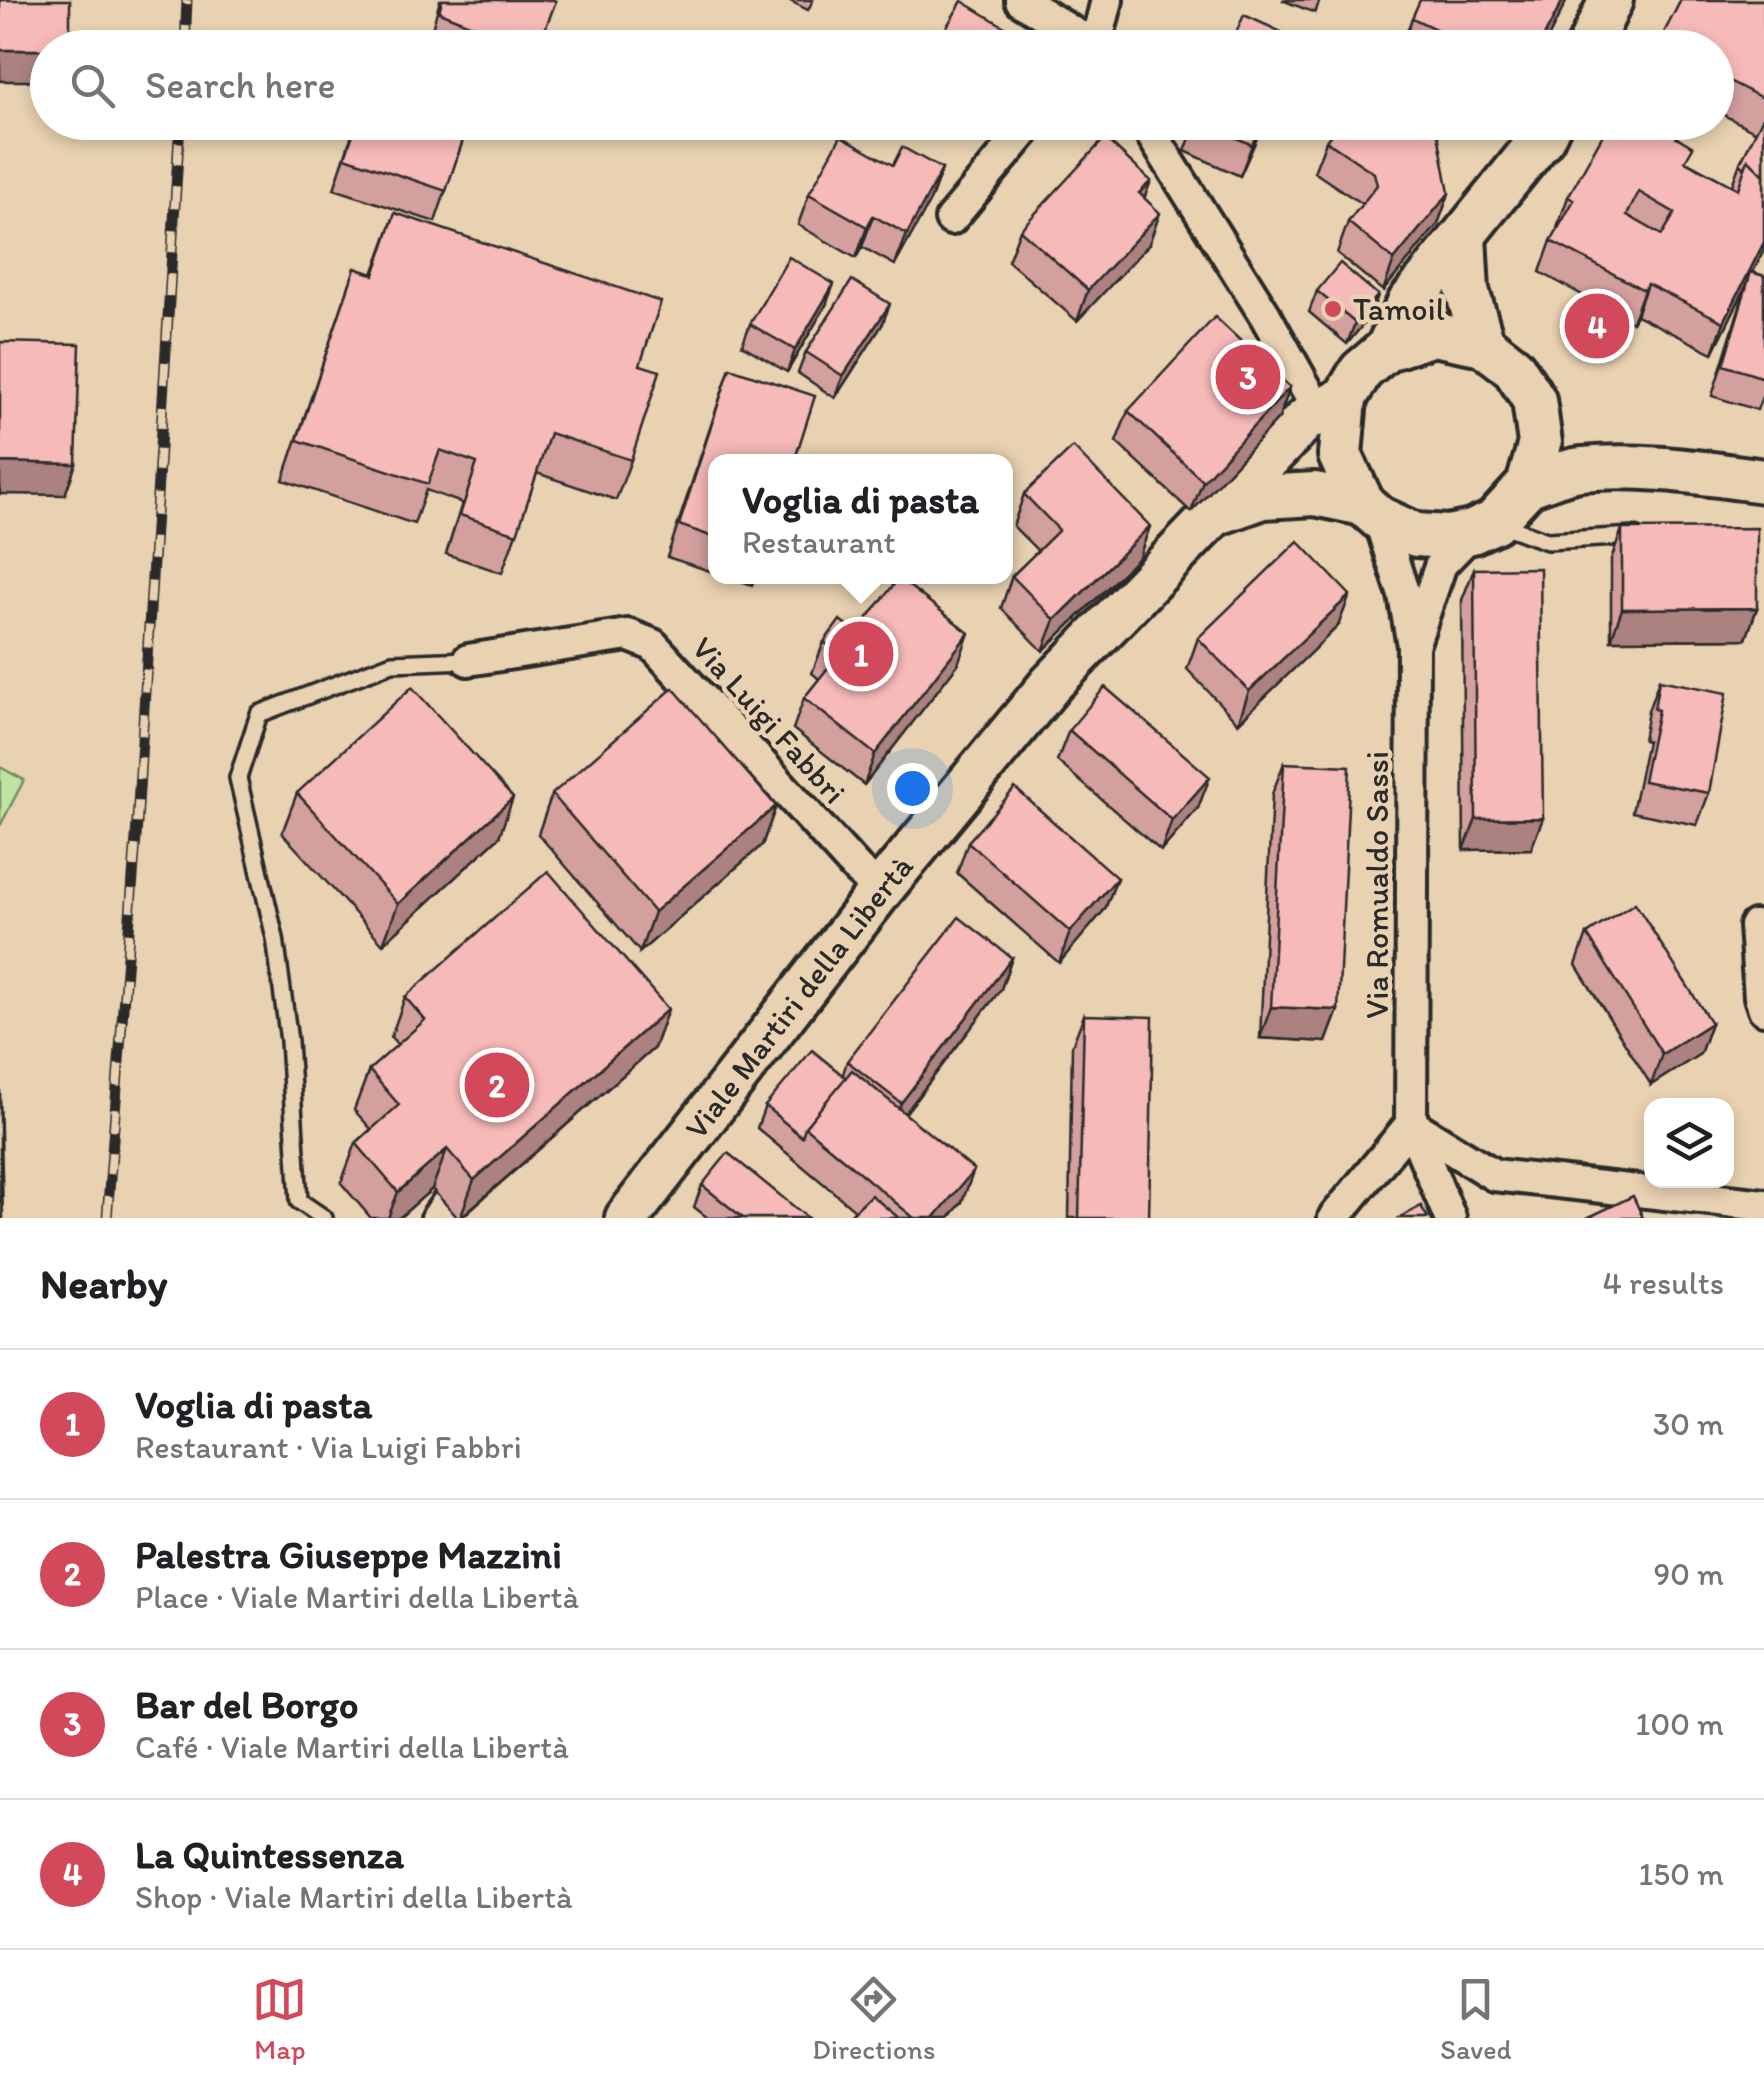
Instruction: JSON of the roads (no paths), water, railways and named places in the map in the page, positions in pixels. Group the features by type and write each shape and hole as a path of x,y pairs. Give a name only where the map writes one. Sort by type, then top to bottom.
{"main road":[{"path":"1597,30 1611,0"},
{"name":"Viale Martiri della Libertà","path":"1387,349 1409,303 1541,140"},
{"path":"1464,236 1467,291 1483,344"},
{"name":"Viale Martiri della Libertà","path":"627,1218 881,890 1051,684 1305,420 1332,405 1361,371 1387,349 1433,334 1483,344 1514,366 1534,400 1540,444 1528,485"},
{"path":"1332,405 1340,455 1371,511"},
{"name":"Viale Martiri della Libertà","path":"1216,514 1264,496 1315,494 1371,511 1416,535 1448,538 1483,527 1528,485 1577,469 1689,471 1764,481"}],"street":[{"path":"1020,0 1069,30"},
{"path":"1100,30 1106,0"},
{"path":"951,219 1017,140"},
{"path":"1155,140 1265,315 1332,405"},
{"name":"Via Romualdo Sassi","path":"1371,511 1404,595 1413,646 1411,1124 1450,1218"},
{"name":"Via Romualdo Sassi","path":"1413,646 1441,564 1483,527"},
{"name":"Via Luigi Fabbri","path":"468,660 628,635 653,644 848,859 881,890"},
{"path":"1755,926 1764,1010"},
{"path":"1334,1218 1411,1124 1494,1175 1764,1204"}],"lane":[{"path":"1483,527 1547,541 1657,535"},
{"path":"295,1218 300,1200 289,1040 275,938 238,778 259,714 392,663 468,660"},
{"path":"300,1200 324,1218"}],"railway":[{"path":"186,30 187,0"},
{"path":"107,1218 136,838 179,140"}],"place":[{"name":"Tamoil","path":"1333,309"},
{"name":"La Quintessenza","path":"1597,326"},
{"name":"Bar del Borgo","path":"1248,377"},
{"name":"Voglia di pasta","path":"861,654"},
{"name":"Palestra Giuseppe Mazzini","path":"497,1085"}]}
